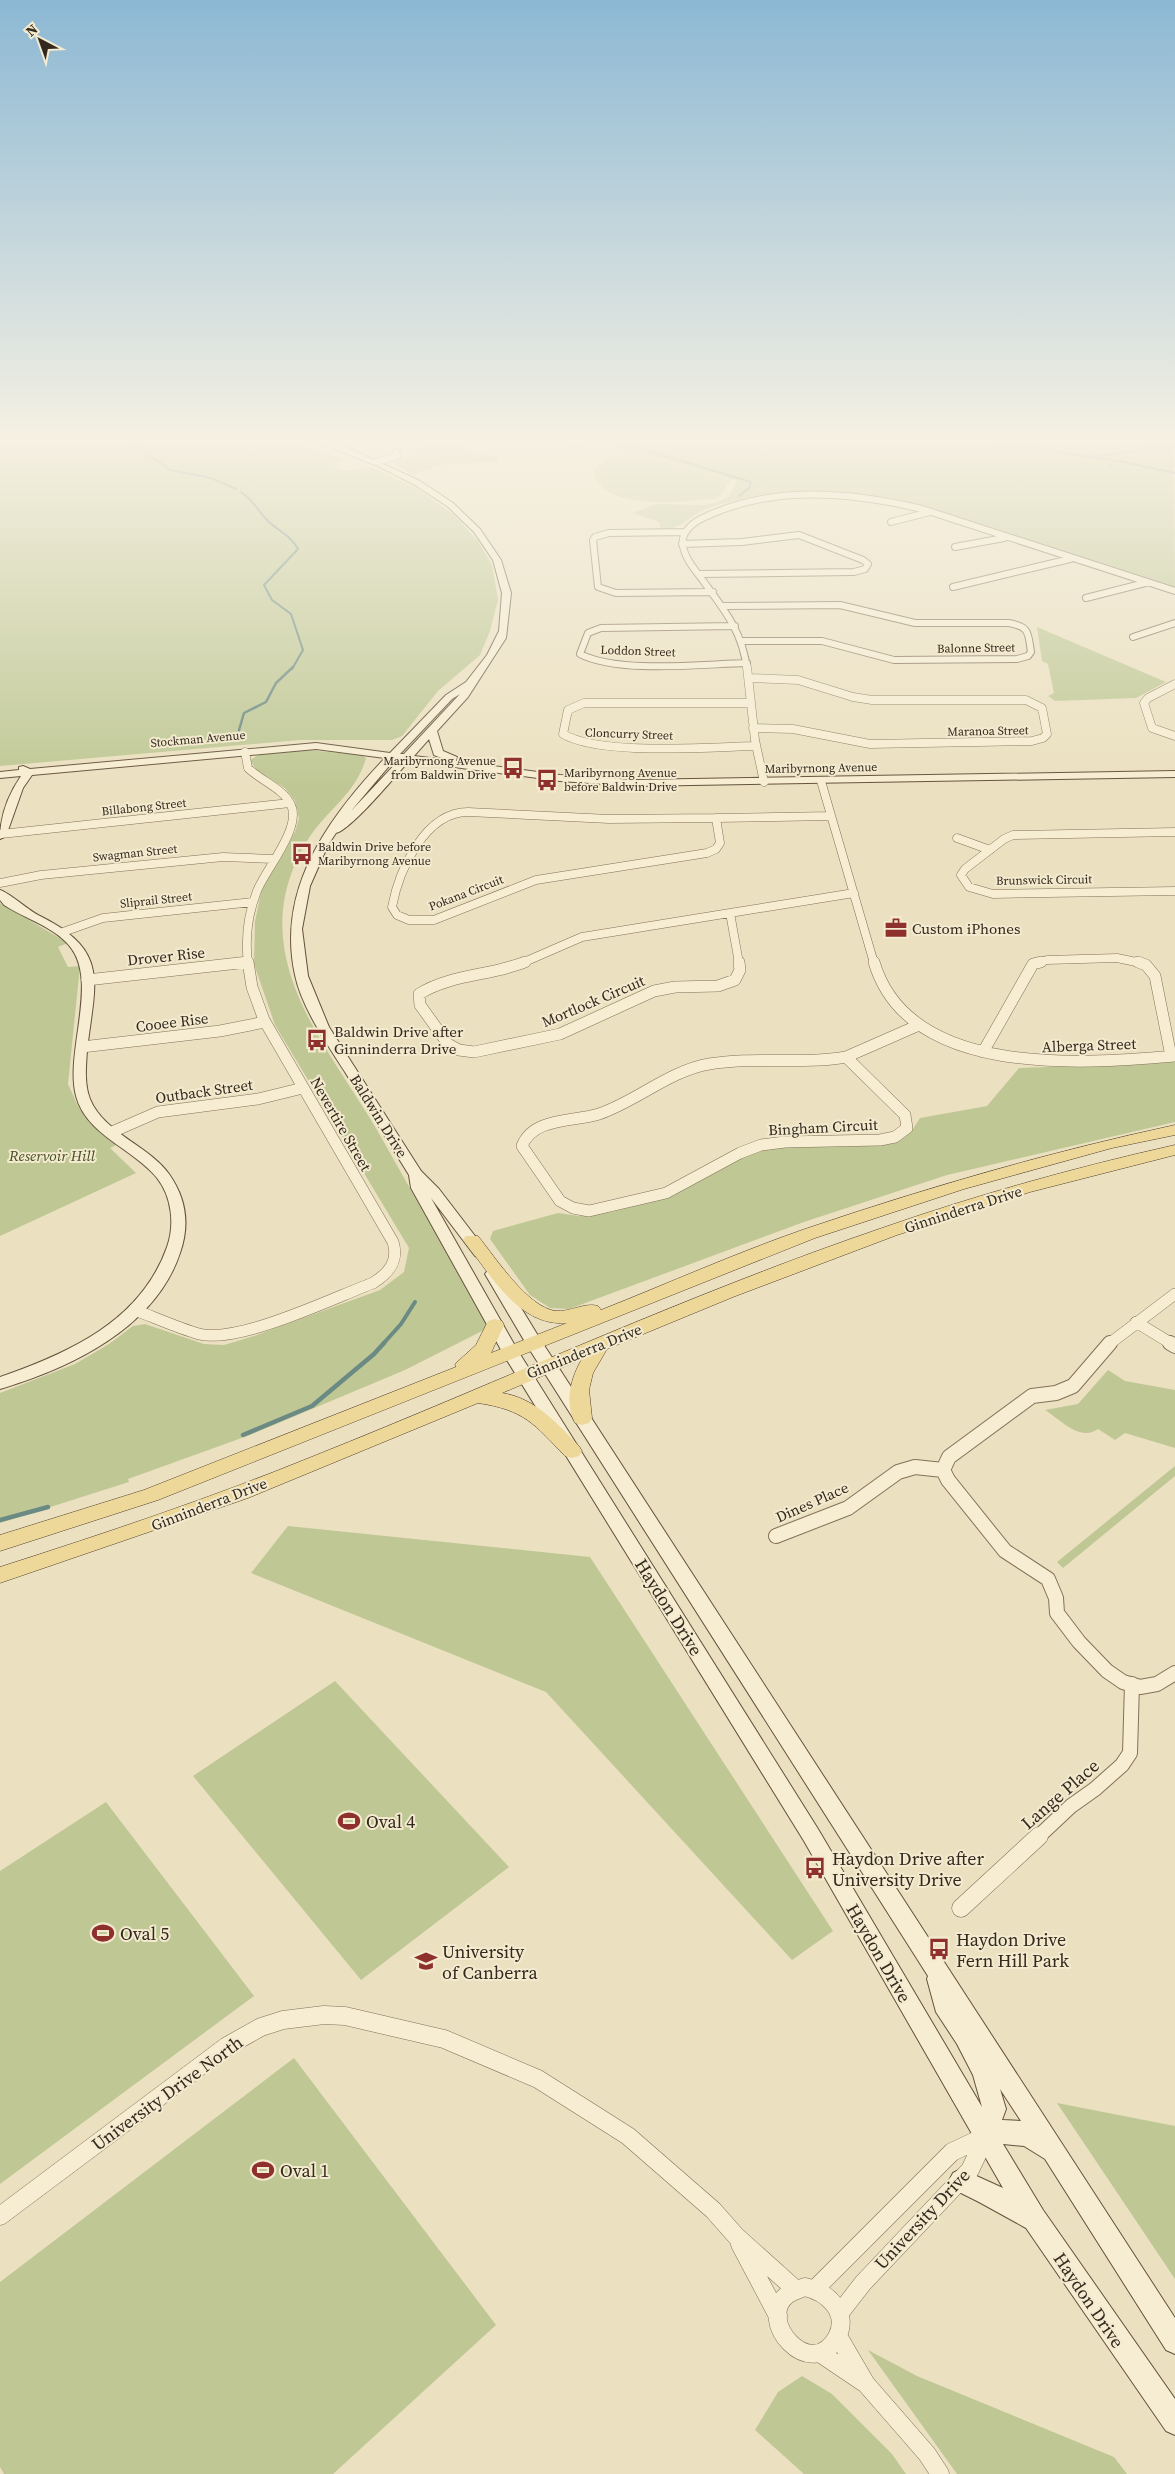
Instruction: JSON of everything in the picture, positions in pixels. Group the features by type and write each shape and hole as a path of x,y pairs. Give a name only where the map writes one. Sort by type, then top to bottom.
{"main road":[{"name":"Baldwin Drive","path":"497,555 504,574 508,608 504,632 492,657 470,684 465,695 432,732 377,774 344,809 312,864 299,902 296,939 301,977 320,1021 416,1174 434,1192 472,1240 534,1344"},
{"name":"Baldwin Drive","path":"329,835 353,815 394,771 411,738 449,697 470,684"},
{"path":"432,732 438,753 454,762"},
{"path":"347,744 385,743 411,738"},
{"name":"Stockman Avenue","path":"0,775 20,771 294,742 347,744 403,754"},
{"name":"Stockman Avenue","path":"0,769 20,771 316,746 403,754"},
{"path":"364,751 374,757 377,774"},
{"name":"Maribyrnong Avenue","path":"403,754 549,777 615,782 764,782 1175,774"},
{"path":"394,771 410,767 454,762"},
{"path":"0,835 18,788 20,771"},
{"path":"0,894 21,910 63,932 82,954 87,966 79,1083 83,1098 92,1113 112,1132 149,1159 158,1170 174,1196 178,1215 178,1236 170,1262 154,1289 135,1310 106,1334 70,1356 0,1383"},
{"name":"Ginninderra Drive","path":"0,1543 151,1495 809,1234 958,1186 1110,1144 1175,1130"},
{"name":"Ginninderra Drive","path":"0,1575 163,1522 318,1462 548,1365 828,1254 975,1202 1175,1150"},
{"name":"Baldwin Drive","path":"416,1174 418,1188 511,1353"},
{"path":"472,1240 526,1304 549,1316 576,1316 708,1265 809,1234"},
{"path":"429,1385 480,1354 487,1345 495,1325"},
{"name":"Haydon Drive","path":"534,1344 1175,2341"},
{"path":"582,1418 578,1390 583,1374 600,1344"},
{"name":"Haydon Drive","path":"511,1353 811,1835 1034,2219 1175,2422"},
{"path":"476,1396 509,1401 539,1417 572,1450"},
{"path":"934,1966 944,2004 965,2036 984,2072 994,2110 986,2136"},
{"path":"986,2136 1003,2130 1028,2134 1041,2143 1060,2162"},
{"path":"961,2181 988,2193 1034,2219"}],"street":[{"path":"595,555 598,587 605,591 616,593 713,592"},
{"path":"685,555 724,606 741,641 747,663 753,728 764,782"},
{"path":"699,574 854,572 865,569 868,564 852,555"},
{"path":"1060,555 1175,591"},
{"path":"953,588 1070,559"},
{"path":"1086,598 1146,583"},
{"name":"Balonne Street","path":"724,606 834,605 857,608 915,623 1009,622 1027,630 1031,652 1026,657 1017,659 901,660 876,657 816,641 741,641"},
{"path":"1133,637 1175,623"},
{"name":"Loddon Street","path":"735,626 601,628 588,633 580,654 590,660 620,664 747,663"},
{"name":"Maranoa Street","path":"749,678 798,680 853,697 872,700 1026,700 1042,708 1047,734 1041,739 1028,742 870,744 793,729 753,728"},
{"path":"1175,684 1148,698 1144,703 1152,728 1163,734 1175,736"},
{"name":"Cloncurry Street","path":"751,703 584,703 568,710 564,734 567,739 575,742 598,745 649,747 756,746"},
{"path":"245,752 249,770 280,790 290,803"},
{"name":"Alberga Street","path":"821,781 880,984 895,1005 920,1025 948,1040 983,1052 1010,1058 1053,1063 1173,1056"},
{"name":"Billabong Street","path":"0,835 290,803"},
{"name":"Nevertire Street","path":"135,1310 200,1334 231,1335 365,1287 380,1279 390,1269 395,1258 393,1242 265,1022 253,992 248,962 248,932 253,902 273,859 292,828 294,813 290,803"},
{"name":"Pokana Circuit","path":"716,818 720,843 716,849 706,853 542,878 434,920 409,920 397,915 392,908 397,884 412,855 440,820 452,814 468,812 608,819 831,816"},
{"name":"Brunswick Circuit","path":"1175,832 1017,835 1006,838 965,869 960,875 966,885 983,892 999,894 1175,891"},
{"path":"957,838 990,850"},
{"name":"Swagman Street","path":"0,883 33,876 223,857 273,859"},
{"name":"Mortlock Circuit","path":"730,913 740,970 735,980 718,986 676,987 654,991 552,1036 479,1051 459,1050 446,1041 418,1002 421,992 430,985 510,968 582,937 730,913 854,893"},
{"name":"Sliprail Street","path":"63,932 103,918 253,902"},
{"path":"983,1052 1033,964 1047,960 1117,958 1142,963 1154,973 1173,1056"},
{"name":"Drover Rise","path":"87,980 248,962"},
{"name":"Cooee Rise","path":"82,1047 220,1031 265,1022"},
{"name":"Bingham Circuit","path":"846,1057 905,1115 908,1125 902,1133 885,1140 785,1142 761,1145 740,1153 666,1193 589,1211 573,1208 560,1201 522,1146 525,1137 535,1129 605,1111 695,1068 718,1063 818,1061 846,1057 920,1025"},
{"name":"Outback Street","path":"112,1132 158,1112 258,1099 303,1088"},
{"path":"1175,1294 1110,1343 1073,1386 1056,1393 1032,1396 952,1454 943,1470 948,1480 1006,1551 1015,1559 1043,1573 1057,1594 1057,1613 1096,1662 1112,1676 1132,1684 1152,1685 1175,1673"},
{"path":"1136,1322 1175,1346"},
{"name":"Dines Place","path":"776,1536 848,1508 898,1472 915,1467 943,1470"},
{"name":"Lange Place","path":"961,1908 1071,1806 1095,1789 1122,1765 1130,1753 1132,1684"},
{"name":"University Drive North","path":"0,2216 227,2046 261,2027 283,2020 331,2015 345,2016 444,2039 538,2079 628,2136 713,2210 736,2236 795,2289"},
{"name":"University Drive","path":"839,2314 863,2283 961,2181 970,2170 986,2136"},
{"name":"University Drive","path":"816,2288 952,2152 986,2136"},
{"name":"University Drive North","path":"736,2236 778,2316"},
{"path":"820,2353 834,2343 838,2336 839,2314 830,2298 816,2288 805,2287 795,2289 781,2303 778,2316 782,2335 787,2342 803,2353 820,2353 866,2384"},
{"path":"838,2336 866,2384 927,2454 940,2474"}],"green space":[{"path":"0,555 486,555 492,565 498,600 490,631 480,655 438,691 402,736 392,740 300,740 0,766"},
{"path":"1073,555 1175,555 1175,588"},
{"path":"1037,627 1166,682 1136,698 1055,701 1048,696 1054,693 1048,664 1042,661"},
{"path":"307,750 362,755 366,758 352,787 316,828 297,860 285,896 282,928 286,960 296,990 309,1019 325,1048 377,1130 488,1328 405,1370 250,1435 128,1479 129,1482 0,1523 0,1393 75,1364 109,1344 133,1326 145,1324 204,1344 224,1345 380,1290 404,1272 409,1248 275,1025 254,964 255,922 261,892 276,860 295,832 299,818 295,801 285,788 257,771 250,760 260,754"},
{"name":"Reservoir Hill","path":"0,903 68,943 58,947 68,967 80,966 68,1084 78,1106 118,1144 110,1148 136,1173 0,1236"},
{"path":"1175,1059 1175,1122 947,1175 804,1222 569,1309 550,1308 530,1295 490,1239 493,1231 558,1213 579,1216 612,1212 670,1196 752,1152 779,1145 894,1142 911,1132 920,1118 987,1106 1019,1068 1103,1065"},
{"path":"1108,1370 1125,1381 1175,1390 1175,1448 1125,1433 1115,1440 1098,1429 1084,1433 1064,1424 1045,1410 1078,1404"},
{"path":"1175,1466 1175,1476 1063,1568 1057,1562"},
{"path":"288,1526 590,1557 833,1931 792,1960 546,1692 251,1573"},
{"name":"Oval 4","path":"335,1681 509,1867 361,1980 193,1776"},
{"name":"Oval 5","path":"106,1802 254,1996 0,2184 0,1871"},
{"name":"Oval 1","path":"294,2058 496,2325 333,2474 4,2474 0,2467 0,2282"},
{"path":"1057,2103 1175,2126 1175,2279"},
{"path":"868,2350 917,2376 1114,2457 1127,2474 957,2474"},
{"path":"802,2376 832,2394 892,2454 906,2474 804,2474 755,2430 778,2392"}],"waterway":[{"path":"292,555 264,585 272,600 291,614 303,650 292,669"},
{"path":"239,730 244,713 266,702 276,683 293,667"},
{"path":"383,1344 401,1324 415,1302"},
{"path":"243,1435 312,1406 374,1354 384,1343"},
{"path":"0,1520 48,1507"}],"place":[{"name":"Maribyrnong Avenue from Baldwin Drive","path":"513,768"},
{"name":"Maribyrnong Avenue before Baldwin Drive","path":"547,780"},
{"name":"Baldwin Drive before Maribyrnong Avenue","path":"302,854"},
{"name":"Custom iPhones","path":"896,928"},
{"name":"Baldwin Drive after Ginninderra Drive","path":"317,1040"},
{"name":"Oval 4","path":"349,1821"},
{"name":"Haydon Drive after University Drive","path":"815,1868"},
{"name":"Oval 5","path":"103,1933"},
{"name":"Haydon Drive Fern Hill Park","path":"939,1949"},
{"name":"University of Canberra","path":"426,1961"},
{"name":"Oval 1","path":"263,2170"}]}
